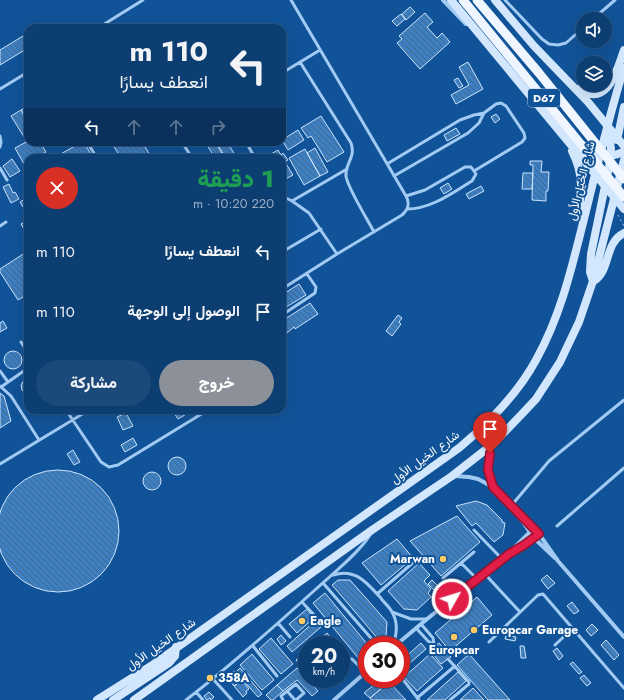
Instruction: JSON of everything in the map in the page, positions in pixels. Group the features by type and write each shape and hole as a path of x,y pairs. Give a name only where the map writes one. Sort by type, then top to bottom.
{"main road":[{"name":"D67","path":"451,0 605,187 619,198"},
{"name":"D67","path":"463,0 619,198 624,209"},
{"name":"D67","path":"477,0 623,174"},
{"name":"D67","path":"495,0 534,46 588,102 624,146"},
{"path":"570,83 583,92 590,94 603,92 610,85 624,50"},
{"name":"شارع الخيل الأول","path":"97,700 125,684 459,448 494,417 523,381 536,361 559,311 568,284 607,126 624,68"},
{"path":"619,198 613,183 611,168 612,156 624,107"},
{"path":"607,126 612,156"},
{"path":"565,138 601,154 612,156 624,151"},
{"path":"565,138 576,159 578,167 581,183 579,210 583,223"},
{"path":"137,699 372,530 452,476 493,444 536,399 560,362 576,329 619,198 624,160"},
{"path":"593,281 590,272 590,261 605,187 611,168"},
{"path":"595,174 604,169 611,168 623,174"},
{"path":"593,281 602,273 616,238 624,233"},
{"path":"113,700 169,662 174,656 176,648"}],"street":[{"path":"443,0 466,24 479,33"},
{"path":"493,444 488,466 493,487"},
{"path":"452,476 465,476 478,479 493,487 517,513 534,538 558,561 624,637"},
{"path":"517,513 534,528 558,561"},
{"path":"509,554 534,528"},
{"path":"407,636 502,559 539,534"},
{"path":"336,699 358,679"}],"lane":[{"path":"104,24 143,0"},
{"path":"286,286 402,215 407,209 408,202 406,196 291,0"},
{"path":"505,0 549,44 558,45 566,43 576,34"},
{"path":"602,12 615,0"},
{"path":"286,71 320,50"},
{"path":"300,62 350,143 352,154 347,169 347,180 374,232"},
{"path":"0,89 24,74"},
{"path":"387,164 460,120 484,113 496,104 502,103 524,133 525,138 522,142 474,171"},
{"path":"394,176 472,130 479,123 484,113"},
{"path":"0,136 0,147"},
{"path":"248,146 253,154"},
{"path":"406,196 425,190 465,167 471,167 476,174 472,181 432,204 420,208 407,209"},
{"path":"0,168 7,180"},
{"path":"292,201 347,169"},
{"path":"286,198 309,213 337,254"},
{"path":"0,226 6,222"},
{"path":"286,250 321,229"},
{"path":"286,312 315,293 316,287 306,274"},
{"path":"21,342 24,347"},
{"path":"0,371 8,382"},
{"path":"24,371 1,386 11,396 39,440"},
{"path":"511,506 548,462 624,400"},
{"path":"69,414 100,462 104,466 109,467 114,467 201,414"},
{"path":"0,464 83,414"},
{"path":"557,526 624,468"},
{"path":"186,700 253,646 331,576 364,543 372,530"},
{"path":"474,530 502,559"},
{"path":"443,578 474,552"},
{"path":"377,594 416,560"},
{"path":"461,563 477,579"},
{"path":"331,576 339,573 356,575 370,587 392,612 396,627 395,636"},
{"path":"484,573 520,612"},
{"path":"323,583 369,636"},
{"path":"489,642 538,595 543,594 624,688"},
{"path":"302,602 316,617"},
{"path":"392,612 411,618 427,619"},
{"path":"278,623 290,638"},
{"path":"416,628 428,641 435,645 433,638 421,624"},
{"path":"555,645 573,628"},
{"path":"253,646 278,676"},
{"path":"350,658 358,665"},
{"path":"448,658 469,683 450,700"},
{"path":"410,688 418,699 455,666"},
{"path":"213,678 232,700"},
{"path":"283,700 281,696 295,684 298,685 304,693 295,700 287,691"},
{"path":"196,692 203,700"}],"building":[{"path":"410,7 415,12 406,20 402,14"},
{"path":"425,13 433,22 427,27 437,38 442,33 450,42 420,69 397,43 402,39 399,36"},
{"path":"401,14 405,19 397,26 392,21"},
{"path":"23,36 24,50 0,65 0,50"},
{"path":"468,62 483,89 456,104 451,95 469,85 459,67"},
{"path":"458,78 463,86 459,88 454,80"},
{"path":"24,108 24,115 21,110"},
{"path":"21,110 24,115 24,137 11,116"},
{"path":"496,114 500,119 495,123 491,117"},
{"path":"321,116 344,152 327,162 311,136 308,138 301,128"},
{"path":"456,128 460,134 447,141 444,135"},
{"path":"298,130 304,140 288,150 286,146 286,138"},
{"path":"24,143 24,146 42,146 46,152 42,154 24,154 24,164 15,148"},
{"path":"75,146 86,146 91,154 61,154"},
{"path":"114,146 144,146 150,154 118,154"},
{"path":"208,146 218,146 222,154 212,154"},
{"path":"218,146 230,146 234,154 224,154"},
{"path":"315,148 328,172 320,176 307,153"},
{"path":"305,149 320,176 304,185 289,158"},
{"path":"278,150 280,154 271,154"},
{"path":"12,159 20,171 10,177 3,166"},
{"path":"530,161 542,161 541,172 549,172 546,201 532,200 533,165 530,165"},
{"path":"286,164 293,175 286,179"},
{"path":"523,173 533,173 532,189 522,189"},
{"path":"448,183 452,189 444,194 440,188"},
{"path":"9,184 13,193 15,192 19,199 11,203 3,187"},
{"path":"481,186 484,191 469,199 466,194"},
{"path":"24,200 24,206 23,207 20,202"},
{"path":"24,222 24,229 21,224"},
{"path":"24,254 24,296 18,300 0,272 0,269"},
{"path":"299,284 306,295 286,307 286,292"},
{"path":"310,303 318,314 295,329 294,327 286,334 286,318"},
{"path":"398,315 402,318 399,322 401,324 392,336 386,331"},
{"path":"3,321 7,328 0,332 0,323"},
{"path":"13,351 17,352 21,356 21,364 17,368 13,369 9,368 5,364 4,360 5,356 9,352"},
{"path":"24,380 24,392 22,390 21,385"},
{"path":"0,393 4,396 11,421 0,428"},
{"path":"127,414 133,426 123,430 117,417"},
{"path":"175,414 186,414 178,419"},
{"path":"133,438 137,445 125,452 121,445"},
{"path":"73,450 80,462 74,465 67,454"},
{"path":"177,457 183,460 186,466 183,472 177,475 171,472 168,466 171,460"},
{"path":"46,471 70,471 81,474 92,480 109,497 115,508 118,519 118,543 115,554 109,565 92,582 81,588 70,591 46,591 35,588 24,582 7,565 -1,547 -1,515 7,497 24,480 35,474"},
{"path":"152,472 158,475 161,481 158,487 152,490 146,487 143,481 146,475"},
{"path":"476,501 487,505 502,520 502,522 505,523 503,535 494,542 476,523 472,526 456,506"},
{"name":"Marwan","path":"457,516 480,542 441,576 410,541"},
{"path":"397,539 413,558 381,585 362,563"},
{"path":"419,563 430,575 424,581 431,589 428,593 431,597 417,610 404,609 388,591"},
{"path":"547,575 555,583 548,589 541,580"},
{"path":"338,580 350,580 387,622 386,636 376,636 332,585"},
{"path":"432,580 439,587 435,591 428,584"},
{"path":"325,593 361,636 358,636 358,658 350,648 350,636 340,636 313,603"},
{"path":"477,597 492,615 450,651 435,633"},
{"path":"572,602 579,611 574,614 567,606"},
{"name":"Eagle","path":"307,609 314,618 297,633 289,624"},
{"path":"316,620 321,627 311,636 298,636"},
{"path":"592,624 598,630 591,636 586,630"},
{"path":"281,635 286,641 281,645 277,639"},
{"path":"506,635 516,637 515,641 505,639"},
{"path":"298,636 298,647 292,652 287,646"},
{"path":"271,638 293,664 281,674 259,649"},
{"path":"606,640 619,655 614,660 601,645"},
{"path":"421,643 426,649 410,663 410,653"},
{"path":"439,643 451,657 441,664 430,650"},
{"path":"520,646 524,646 526,658 521,658"},
{"path":"557,648 563,656 559,660 553,651"},
{"path":"252,654 274,680 262,690 240,665"},
{"path":"430,654 443,668 417,691 410,683 410,672"},
{"path":"469,654 510,700 488,700 457,665"},
{"path":"573,662 582,672 579,674 570,664"},
{"path":"240,668 262,694 258,697 236,672"},
{"path":"297,668 298,669 298,681 297,680 283,691 277,685"},
{"path":"234,671 242,680 234,686 226,677"},
{"path":"458,672 466,681 445,700 427,700"},
{"path":"584,675 591,683 587,686 580,678"},
{"path":"242,680 249,689 243,697 234,686"},
{"path":"277,685 283,691 271,700 266,695"},
{"path":"304,688 315,688 318,691 312,696"},
{"path":"370,688 382,688 370,698 364,693"},
{"path":"382,688 395,688 406,700 371,700 370,698"},
{"path":"473,688 484,700 460,700"},
{"path":"209,692 214,697 211,700 210,698 207,700 204,696"}],"place":[{"name":"Marwan","path":"443,559"},
{"name":"Eagle","path":"302,621"},
{"name":"Europcar Garage","path":"474,630"},
{"name":"Europcar","path":"454,637"},
{"name":"358A","path":"210,678"}],"route":[{"path":"452,599 509,554 539,534 493,487 488,470 490,453"}]}
